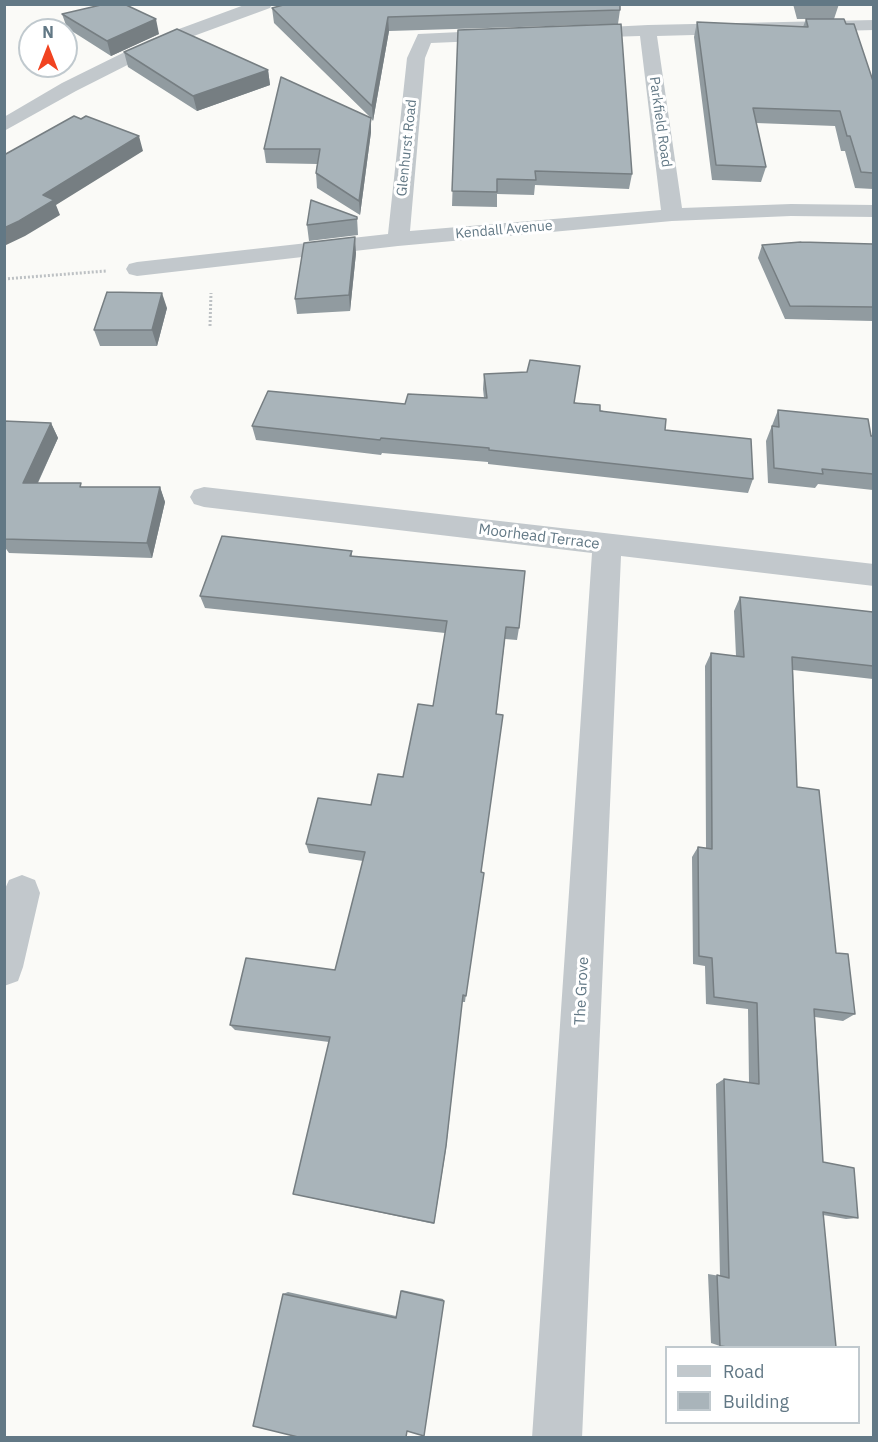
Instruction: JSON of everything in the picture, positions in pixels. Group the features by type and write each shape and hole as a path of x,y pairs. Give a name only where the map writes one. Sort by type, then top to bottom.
{"street":[{"path":"4,125 69,87 155,44 264,4"},
{"path":"553,33 873,24 868,4"},
{"name":"Parkfield Road","path":"648,30 672,215"},
{"name":"Glenhurst Road","path":"398,239 416,58 424,38 518,35"},
{"name":"Kendall Avenue","path":"136,268 212,262 398,239 672,215 791,210 873,211"},
{"name":"Moorhead Terrace","path":"204,497 873,575"},
{"name":"The Grove","path":"557,1437 607,545"},
{"path":"4,967 22,893"}],"path":[{"path":"4,279 136,268"}],"building":[{"path":"105,4 124,4 156,19 107,41 78,24 78,18 69,18 62,14"},
{"path":"287,4 620,4 620,10 388,17 372,106 272,8"},
{"path":"806,19 844,19 846,24 854,24 873,81 873,173 861,172 840,111 753,108 766,167 716,165 697,22 808,27"},
{"path":"621,24 632,174 535,171 536,180 497,179 497,192 452,191 458,30"},
{"path":"177,29 268,70 193,96 124,52"},
{"path":"281,77 371,118 359,201 316,173 320,149 264,149"},
{"path":"74,116 81,119 86,116 139,136 43,195 54,200 4,228 4,155"},
{"path":"311,200 357,217 357,219 307,225"},
{"path":"355,237 349,295 295,299 304,243"},
{"path":"801,242 873,244 873,307 790,306 762,245"},
{"path":"107,292 162,293 152,330 94,330"},
{"path":"530,360 580,366 574,403 600,405 600,411 666,419 665,430 751,439 753,479 489,450 489,448 381,438 380,440 252,426 268,391 405,404 408,394 487,398 484,374 527,372"},
{"path":"778,410 868,419 871,436 873,436 873,474 822,469 823,474 774,468 772,426 779,427"},
{"path":"4,421 51,423 23,483 81,483 80,487 160,487 147,543 4,539"},
{"path":"222,536 352,551 350,556 525,571 519,628 506,627 496,714 503,715 481,872 484,873 466,996 463,995 446,1146 434,1223 293,1194 330,1037 230,1025 246,958 335,970 365,852 306,844 318,798 371,805 378,774 403,777 418,704 433,706 447,621 200,596"},
{"path":"740,597 873,612 873,666 792,657 797,787 819,790 836,953 848,954 855,1014 814,1009 823,1162 854,1168 858,1218 823,1212 836,1346 720,1346 717,1275 729,1278 724,1079 759,1084 757,1003 714,997 712,958 699,956 698,847 712,849 711,653 744,657"},
{"path":"401,1291 444,1301 424,1436 407,1431 406,1437 298,1437 253,1426 283,1294 396,1318"}]}
